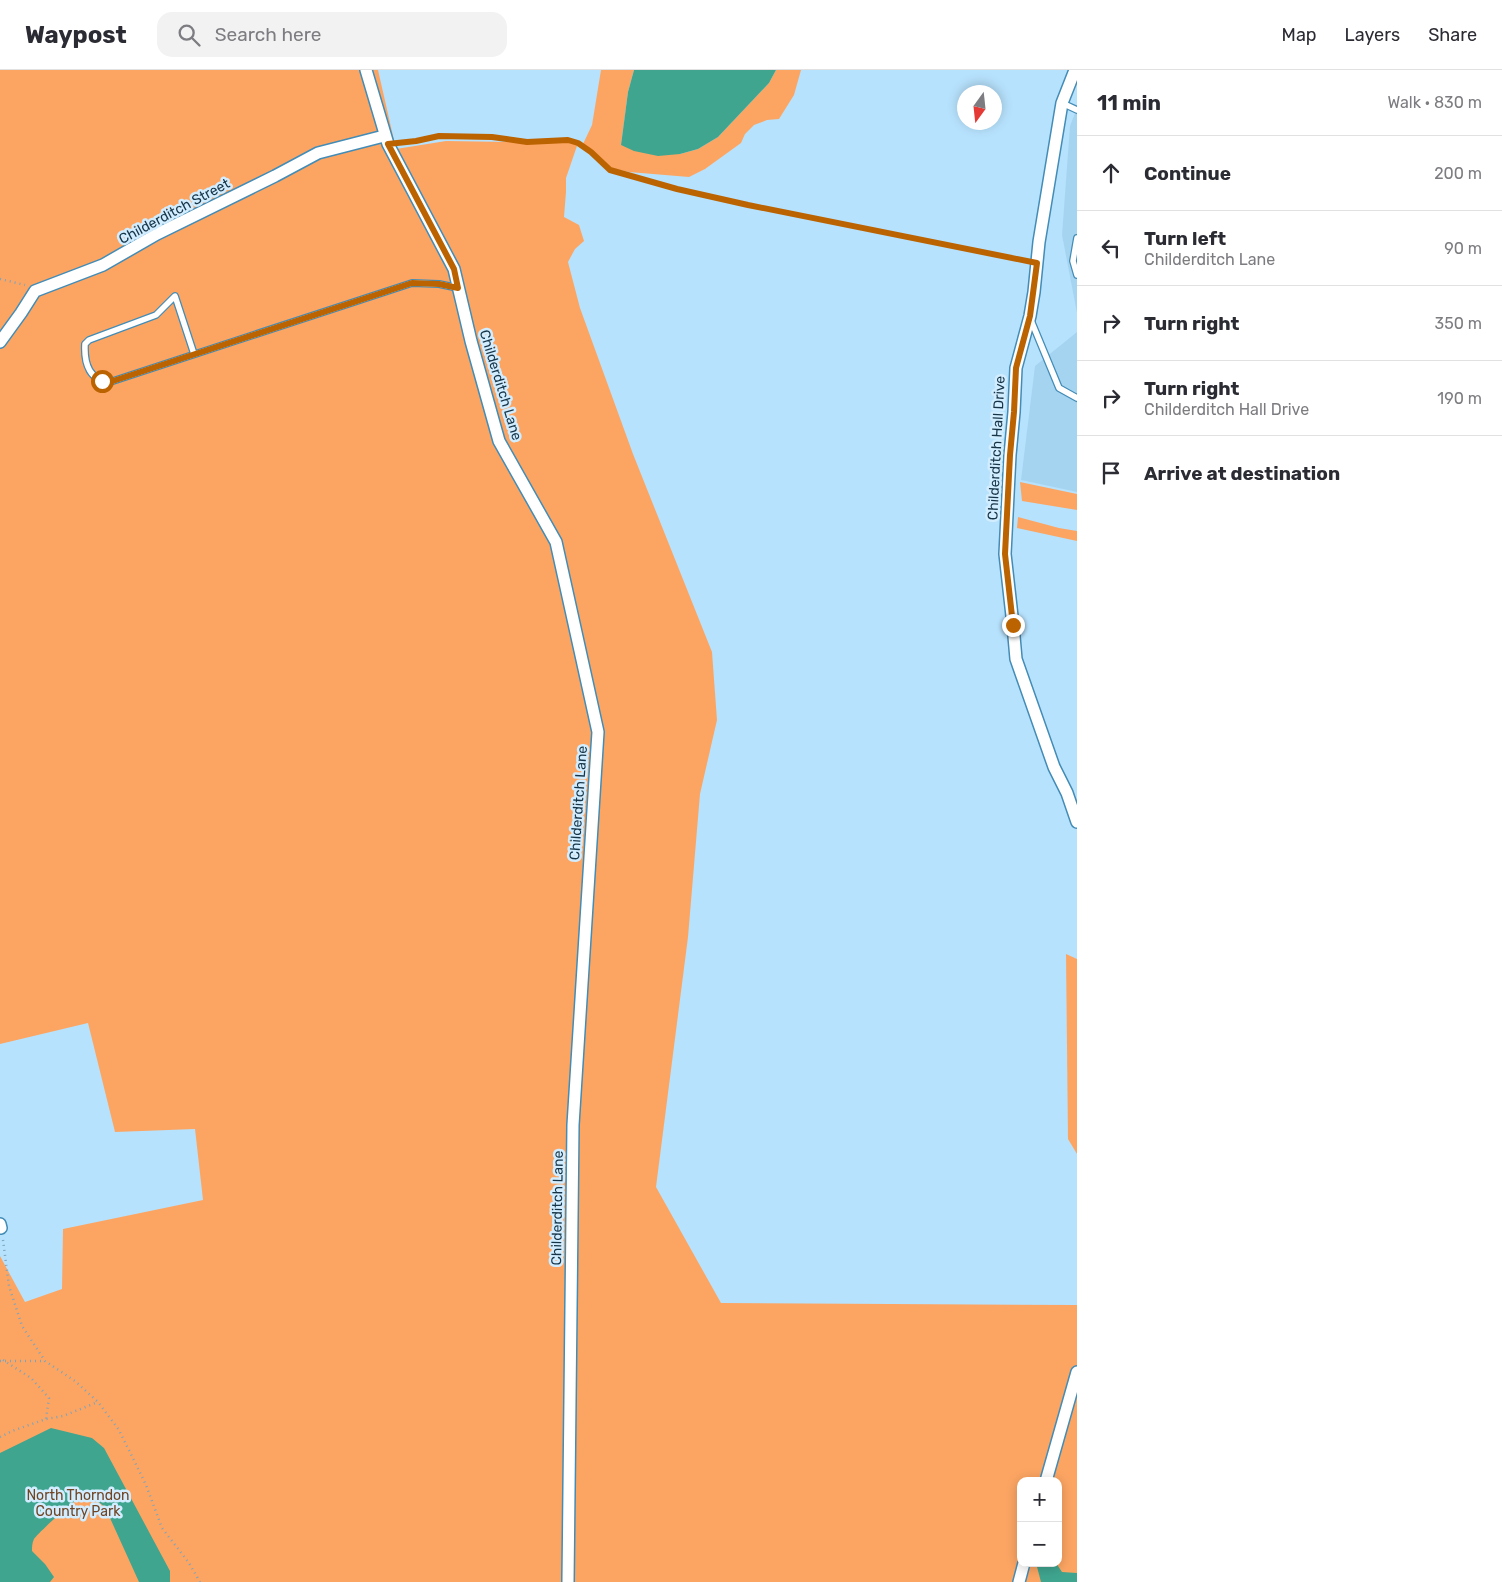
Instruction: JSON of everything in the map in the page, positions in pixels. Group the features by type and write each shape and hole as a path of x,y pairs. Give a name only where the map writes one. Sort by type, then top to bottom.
{"street":[{"name":"Childerditch Lane","path":"366,70 386,140 454,269 471,341 499,441 556,542 598,732 573,1125 568,1582"},
{"name":"Childerditch Hall Drive","path":"1075,70 1062,103 1040,233 1030,316 1016,368 1005,554 1016,659 1054,767 1068,793 1077,822"},
{"name":"Childerditch Street","path":"35,291 103,265 156,234 318,153 386,140"},
{"path":"0,342 35,291"},
{"path":"1047,1477 1075,1388 1077,1372"},
{"path":"1019,1582 1023,1567"}],"lane":[{"path":"1062,103 1077,110"},
{"path":"1077,238 1073,261 1077,276"},
{"path":"194,354 176,296 156,316 89,340 85,344 90,372 95,379 108,382 194,354 412,283 439,284 458,288"},
{"path":"1030,316 1058,388 1077,398"}],"path":[{"path":"386,140 416,141 439,136 492,137 527,142 568,140 578,143 591,152 610,170 677,189 1037,263"},
{"path":"0,279 27,285 35,291"},
{"path":"1,1226 9,1286 22,1326 46,1361 75,1380 98,1402 119,1430 146,1485 162,1528 190,1563 200,1582"},
{"path":"2,1361 46,1361"},
{"path":"2,1361 31,1378 49,1398 46,1419"},
{"path":"0,1437 12,1431 46,1419 63,1416 98,1402"}],"shaded area":[{"path":"634,70 776,70 769,83 718,137 698,149 680,154 658,156 634,151 621,145 628,92"},
{"path":"1077,108 1077,313 1062,235 1070,126"},
{"path":"1077,332 1077,492 1021,480 1035,366"},
{"path":"51,1428 92,1438 104,1448 170,1571 170,1582 139,1582 105,1507 94,1500 80,1498 64,1510 33,1540 32,1551 45,1564 54,1577 50,1582 0,1582 0,1453"},
{"path":"1037,1567 1059,1567 1062,1572 1077,1573 1077,1582 1041,1582"}],"green space":[{"name":"North Thorndon Country Park","path":"0,70 378,70 396,149 446,141 578,143 566,178 564,217 579,225 584,241 575,249 568,262 580,308 633,454 712,652 717,720 700,794 688,937 656,1187 721,1303 1077,1305 1077,1582 0,1582 0,1256 25,1302 62,1289 63,1229 203,1200 195,1129 115,1132 88,1023 0,1044"},
{"path":"601,70 634,70 628,92 621,145 680,154 698,149 718,137 769,83 776,70 801,70 794,95 779,119 767,120 754,125 745,134 741,143 705,169 689,177 629,172 611,168 583,144 592,125"},
{"path":"1020,482 1077,494 1077,510 1022,501"},
{"path":"1018,517 1077,531 1077,541 1017,528"},
{"path":"1066,954 1077,959 1077,1154 1068,1139"}],"route":[{"path":"102,381 113,381 412,283 439,284 458,288 454,269 388,144 439,136 492,137 527,142 568,140 578,143 591,152 610,170 677,189 1037,263 1030,316 1016,368 1010,455 1005,554 1013,625"}]}
